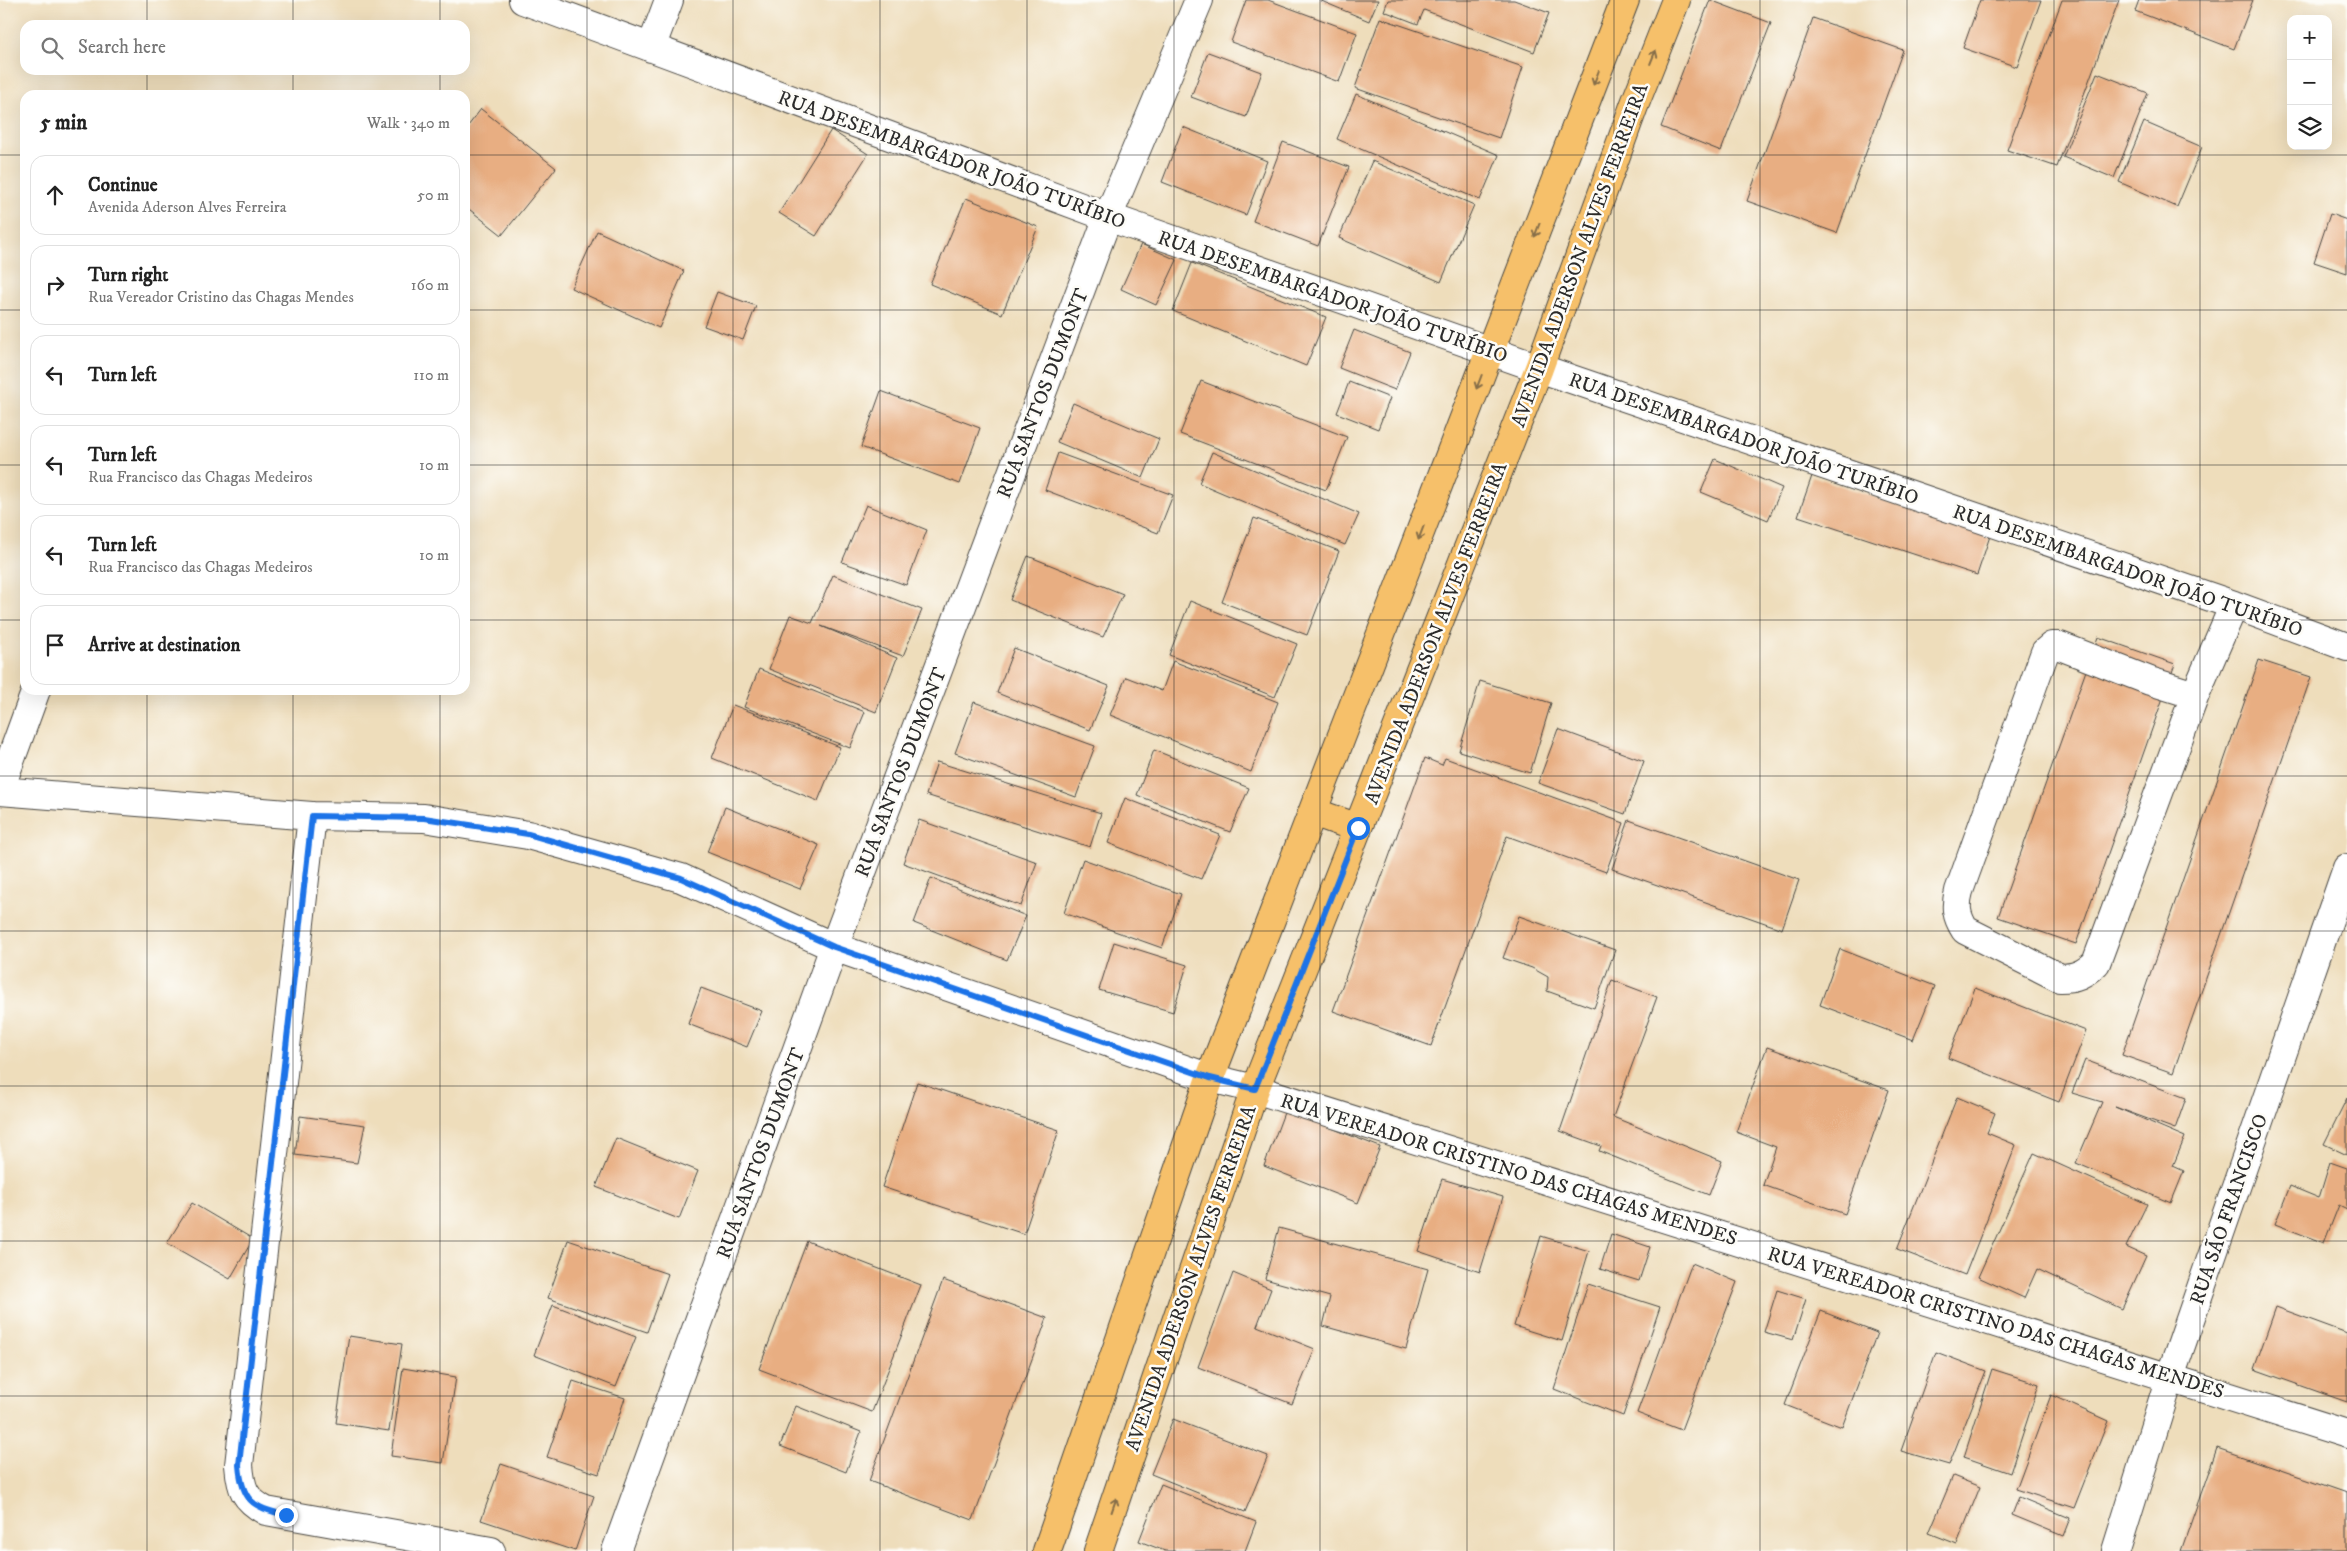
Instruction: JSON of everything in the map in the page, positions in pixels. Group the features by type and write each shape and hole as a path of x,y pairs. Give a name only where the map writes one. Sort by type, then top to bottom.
{"main road":[{"path":"1047,1551 1210,1078 1626,0"},
{"name":"AVENIDA ADERSON ALVES FERREIRA","path":"1098,1551 1255,1089 1539,368 1634,106 1676,0"},
{"path":"1313,812 1358,828"}],"street":[{"name":"RUA DESEMBARGADOR JOÃO TURÍBIO","path":"523,0 1108,217 1539,368 2234,605 2347,647"},
{"path":"651,48 669,0"},
{"name":"RUA SANTOS DUMONT","path":"616,1551 834,947 1108,217 1200,0"},
{"path":"2195,695 2150,681 2060,646 2052,646 2045,652 1959,890 1955,905 1958,920 1964,930 2060,978 2074,978 2086,973 2096,964 2195,695 2234,605"},
{"path":"0,790 34,695"},
{"name":"RUA VEREADOR CRISTINO DAS CHAGAS MENDES","path":"0,790 312,816 424,818 528,834 681,878 834,947 1210,1078 1255,1089 2347,1434"},
{"path":"312,816 241,1445 240,1480 244,1492 252,1504 266,1511 491,1551"},
{"name":"RUA SÃO FRANCISCO","path":"2116,1551 2170,1377 2347,868"}],"building":[{"path":"1246,0 1268,0 1357,33 1339,82 1231,42"},
{"path":"1319,0 1378,0 1369,21"},
{"path":"1388,0 1514,0 1549,13 1534,52 1424,10 1418,24 1384,11"},
{"path":"1710,0 1771,23 1721,151 1661,127"},
{"path":"1980,0 2041,0 2017,67 1963,48"},
{"path":"2062,0 2119,0 2057,167 2007,150"},
{"path":"2139,0 2253,0 2234,49 2135,11"},
{"path":"1380,18 1523,67 1499,138 1355,88"},
{"path":"1813,18 1903,50 1837,233 1747,201"},
{"path":"1208,52 1262,72 1246,117 1191,97"},
{"path":"2097,73 2148,93 2114,178 2063,157"},
{"path":"1356,94 1499,155 1480,200 1337,139"},
{"path":"481,109 556,168 502,235 470,210 470,123"},
{"path":"2144,122 2202,147 2177,207 2119,182"},
{"path":"1183,127 1267,161 1246,215 1162,182"},
{"path":"831,130 868,154 816,236 779,213"},
{"path":"1283,142 1349,167 1318,246 1253,221"},
{"path":"1372,161 1474,205 1441,282 1339,238"},
{"path":"966,198 1038,227 1002,314 930,284"},
{"path":"2330,214 2347,220 2347,273 2314,262"},
{"path":"597,231 684,271 659,328 571,288"},
{"path":"1141,244 1177,260 1156,305 1121,289"},
{"path":"1192,263 1326,317 1306,366 1173,311"},
{"path":"717,292 756,306 743,340 704,326"},
{"path":"1354,330 1410,352 1395,390 1339,368"},
{"path":"1201,381 1347,437 1326,490 1180,434"},
{"path":"1349,382 1390,398 1378,429 1337,413"},
{"path":"881,391 980,428 960,484 861,447"},
{"path":"1073,403 1159,439 1143,478 1057,442"},
{"path":"1212,452 1359,514 1345,545 1199,483"},
{"path":"1058,453 1173,495 1158,533 1045,490"},
{"path":"1715,459 1782,488 1768,520 1701,492"},
{"path":"1812,476 1990,536 1977,575 1798,516"},
{"path":"866,505 927,530 906,585 842,562"},
{"path":"1254,518 1339,551 1307,635 1222,602"},
{"path":"1028,556 1123,594 1103,637 1010,600"},
{"path":"833,575 922,610 903,656 821,626 897,658 876,712 769,669 790,615 812,623"},
{"path":"1190,601 1297,644 1275,697 1169,655"},
{"path":"2098,637 2175,664 2076,944 1998,917"},
{"path":"1014,648 1109,686 1090,730 997,693"},
{"path":"2259,660 2311,677 2173,1073 2122,1055"},
{"path":"1173,661 1278,702 1251,772 1110,715 1126,677 1162,691"},
{"path":"759,669 865,712 850,748 744,707"},
{"path":"1480,681 1551,703 1530,773 1459,751"},
{"path":"974,702 1095,746 1076,797 955,753"},
{"path":"733,705 840,747 818,801 712,758"},
{"path":"1558,729 1644,761 1625,814 1538,783"},
{"path":"1154,750 1249,788 1230,832 1137,795"},
{"path":"1425,758 1442,765 1445,758 1624,823 1606,872 1507,836 1431,1046 1333,1011"},
{"path":"937,762 1101,813 1090,847 926,795"},
{"path":"1125,798 1220,835 1201,879 1108,843"},
{"path":"725,807 819,845 800,889 707,852"},
{"path":"919,820 1037,862 1021,906 903,863"},
{"path":"1629,820 1799,880 1782,929 1612,869"},
{"path":"1083,859 1181,894 1162,948 1064,913"},
{"path":"931,878 1026,916 1007,960 914,923"},
{"path":"1519,916 1615,950 1594,1008 1547,991 1548,977 1532,968 1503,958"},
{"path":"1114,942 1187,965 1173,1012 1099,990"},
{"path":"1840,949 1935,986 1913,1040 1820,1005"},
{"path":"1612,980 1657,997 1613,1117 1722,1161 1709,1195 1599,1151 1601,1146 1560,1131"},
{"path":"701,988 762,1011 747,1047 688,1024"},
{"path":"1975,988 2086,1031 2059,1102 1948,1058"},
{"path":"1767,1047 1889,1090 1845,1214 1763,1185 1776,1147 1736,1132"},
{"path":"2085,1060 2186,1098 2175,1129 2115,1107 2185,1137 2173,1166 2184,1171 2171,1203 2076,1163 2102,1102 2072,1093"},
{"path":"917,1082 1059,1130 1024,1234 882,1187"},
{"path":"1957,1097 1995,1113 1987,1133 2016,1145 1965,1275 1897,1249"},
{"path":"2347,1098 2347,1155 2324,1144"},
{"path":"1285,1110 1380,1147 1358,1203 1264,1166"},
{"path":"300,1116 365,1125 357,1163 295,1155"},
{"path":"616,1138 698,1171 679,1219 596,1187"},
{"path":"2034,1153 2147,1204 2126,1247 2146,1256 2122,1309 2037,1269 2024,1298 1978,1277"},
{"path":"2330,1162 2347,1168 2347,1209 2339,1205 2324,1243 2275,1224 2290,1186 2319,1198"},
{"path":"1442,1179 1503,1197 1480,1272 1418,1251"},
{"path":"192,1203 253,1239 230,1279 167,1243"},
{"path":"1279,1228 1428,1269 1406,1349 1323,1326 1330,1297 1265,1279"},
{"path":"1611,1234 1650,1247 1639,1281 1600,1269"},
{"path":"1541,1236 1589,1251 1562,1341 1514,1326"},
{"path":"568,1240 668,1274 647,1332 548,1298"},
{"path":"807,1241 921,1285 872,1412 759,1369"},
{"path":"1692,1263 1737,1282 1681,1430 1637,1413"},
{"path":"1233,1273 1271,1289 1257,1326 1315,1349 1292,1404 1198,1367"},
{"path":"943,1280 1047,1318 973,1520 869,1481"},
{"path":"1588,1284 1660,1307 1623,1416 1554,1389"},
{"path":"1777,1290 1806,1299 1793,1340 1764,1332"},
{"path":"553,1305 636,1337 616,1387 534,1355"},
{"path":"2276,1307 2347,1333 2347,1402 2254,1369"},
{"path":"1821,1311 1877,1333 1842,1427 1785,1405"},
{"path":"349,1336 402,1344 389,1431 336,1423"},
{"path":"1936,1352 1986,1371 1949,1465 1901,1451"},
{"path":"403,1368 456,1377 443,1463 391,1456"},
{"path":"1992,1369 2039,1384 2010,1473 1964,1457"},
{"path":"573,1381 625,1398 599,1474 547,1457"},
{"path":"2051,1395 2108,1421 2074,1508 2016,1489"},
{"path":"796,1406 861,1432 846,1472 780,1446"},
{"path":"1173,1419 1268,1456 1245,1512 1151,1474"},
{"path":"2217,1448 2347,1493 2347,1551 2181,1551"},
{"path":"501,1464 594,1496 575,1551 481,1520"},
{"path":"1953,1476 1980,1487 1957,1544 1929,1533"},
{"path":"1161,1484 1256,1522 1245,1551 1165,1551 1139,1541"},
{"path":"2019,1497 2070,1518 2063,1536 2012,1515"}],"route":[{"path":"286,1515 266,1511 252,1504 244,1492 240,1480 239,1465 312,816 424,818 528,834 681,878 834,947 1210,1078 1255,1089 1358,828"}]}
